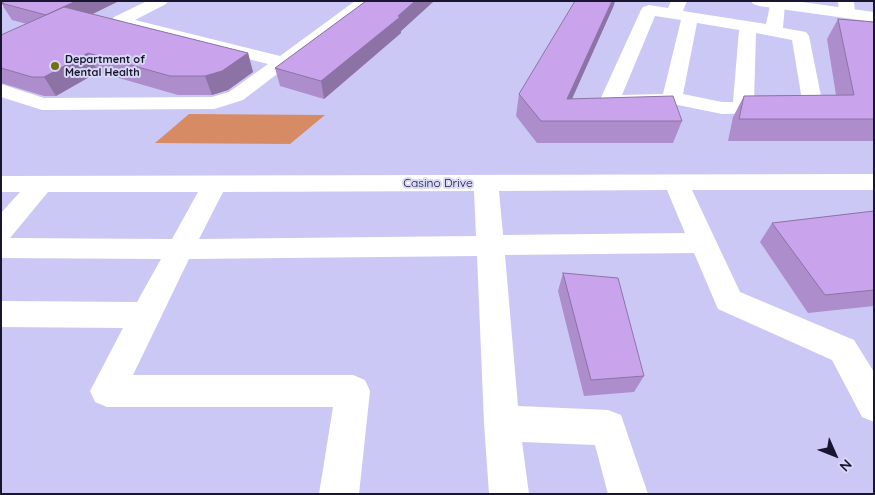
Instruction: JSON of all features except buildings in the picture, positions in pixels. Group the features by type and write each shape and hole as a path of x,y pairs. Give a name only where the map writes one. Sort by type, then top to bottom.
{"street":[{"path":"160,1 120,21 283,62"},
{"path":"1,90 42,104 214,103 236,96 365,1"},
{"path":"774,31 765,2 846,7 874,17"},
{"path":"649,10 681,11 774,31 800,36 813,106 722,108 672,99 609,102 649,10"},
{"path":"672,99 681,11"},
{"path":"743,108 748,26"},
{"name":"Casino Drive","path":"1,184 874,182"},
{"path":"486,183 502,423 509,494"},
{"path":"676,183 729,300 843,350 874,405"},
{"path":"1,231 41,184"},
{"path":"214,184 106,391 353,391 339,494"},
{"path":"1,248 181,249 703,242"},
{"path":"1,314 146,315"},
{"path":"502,423 608,428 628,494"}],"shaded area":[{"path":"189,114 325,115 290,144 155,143"}],"place":[{"name":"Department of Mental Health","path":"55,66"}]}
